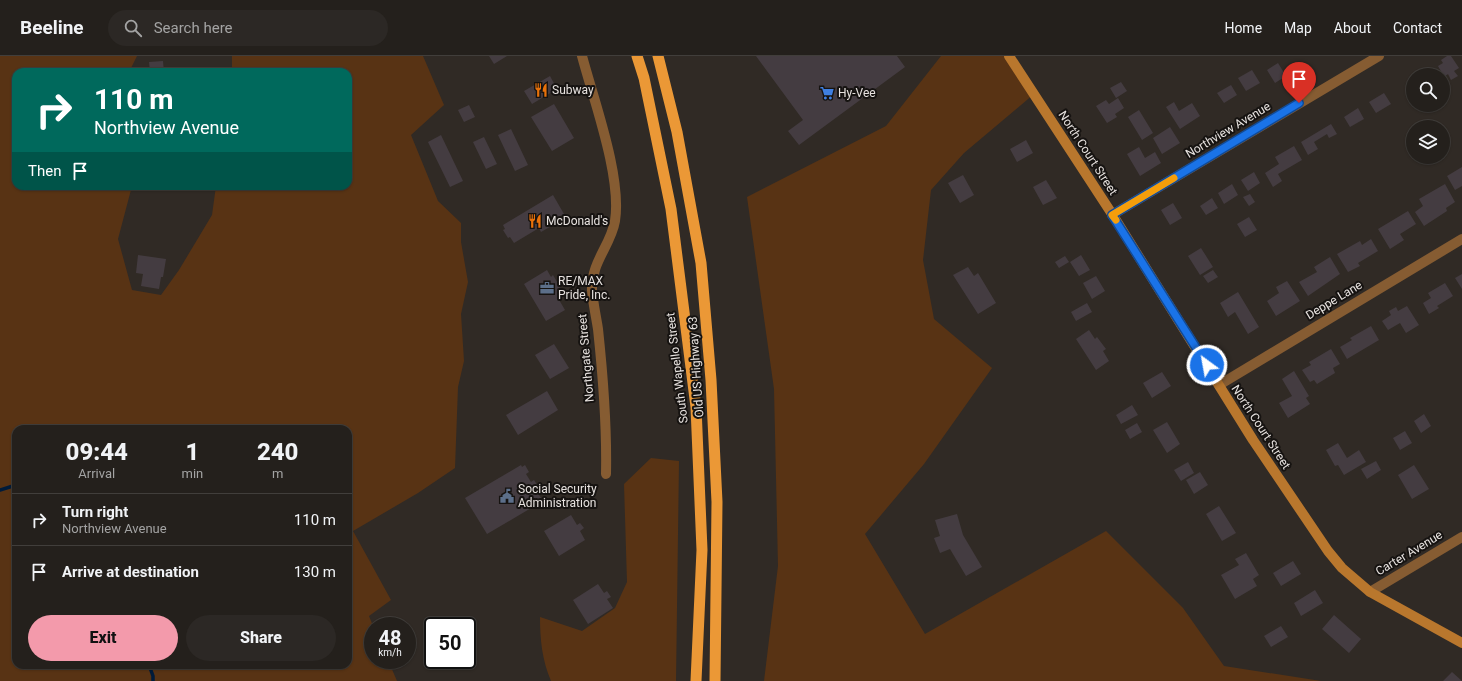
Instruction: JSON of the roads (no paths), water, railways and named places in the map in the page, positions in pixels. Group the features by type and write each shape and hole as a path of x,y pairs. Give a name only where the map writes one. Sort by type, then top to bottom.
{"highway":[{"name":"South Wapello Street","path":"637,56 644,78 671,209 696,407 702,550 696,681"},
{"name":"Old US Highway 63","path":"658,56 677,132 702,271 711,380 717,502 715,681"}],"main road":[{"name":"North Court Street","path":"1009,56 1323,544 1342,568 1370,592 1462,643"}],"street":[{"name":"Northgate Street","path":"582,56 613,174 616,208 614,223 595,266 592,289 600,352 607,448 606,474"},
{"name":"Northview Avenue","path":"1112,215 1379,56"},
{"name":"Deppe Lane","path":"1219,384 1462,239"},
{"name":"Carter Avenue","path":"1370,592 1462,537"}],"waterway":[{"path":"0,490 12,486"},
{"path":"150,669 153,681"}],"place":[{"name":"Subway","path":"541,90"},
{"name":"Hy-Vee","path":"827,93"},
{"name":"McDonald's","path":"535,221"},
{"name":"RE/MAX Pride, Inc.","path":"547,288"},
{"name":"Social Security Administration","path":"507,496"}]}
